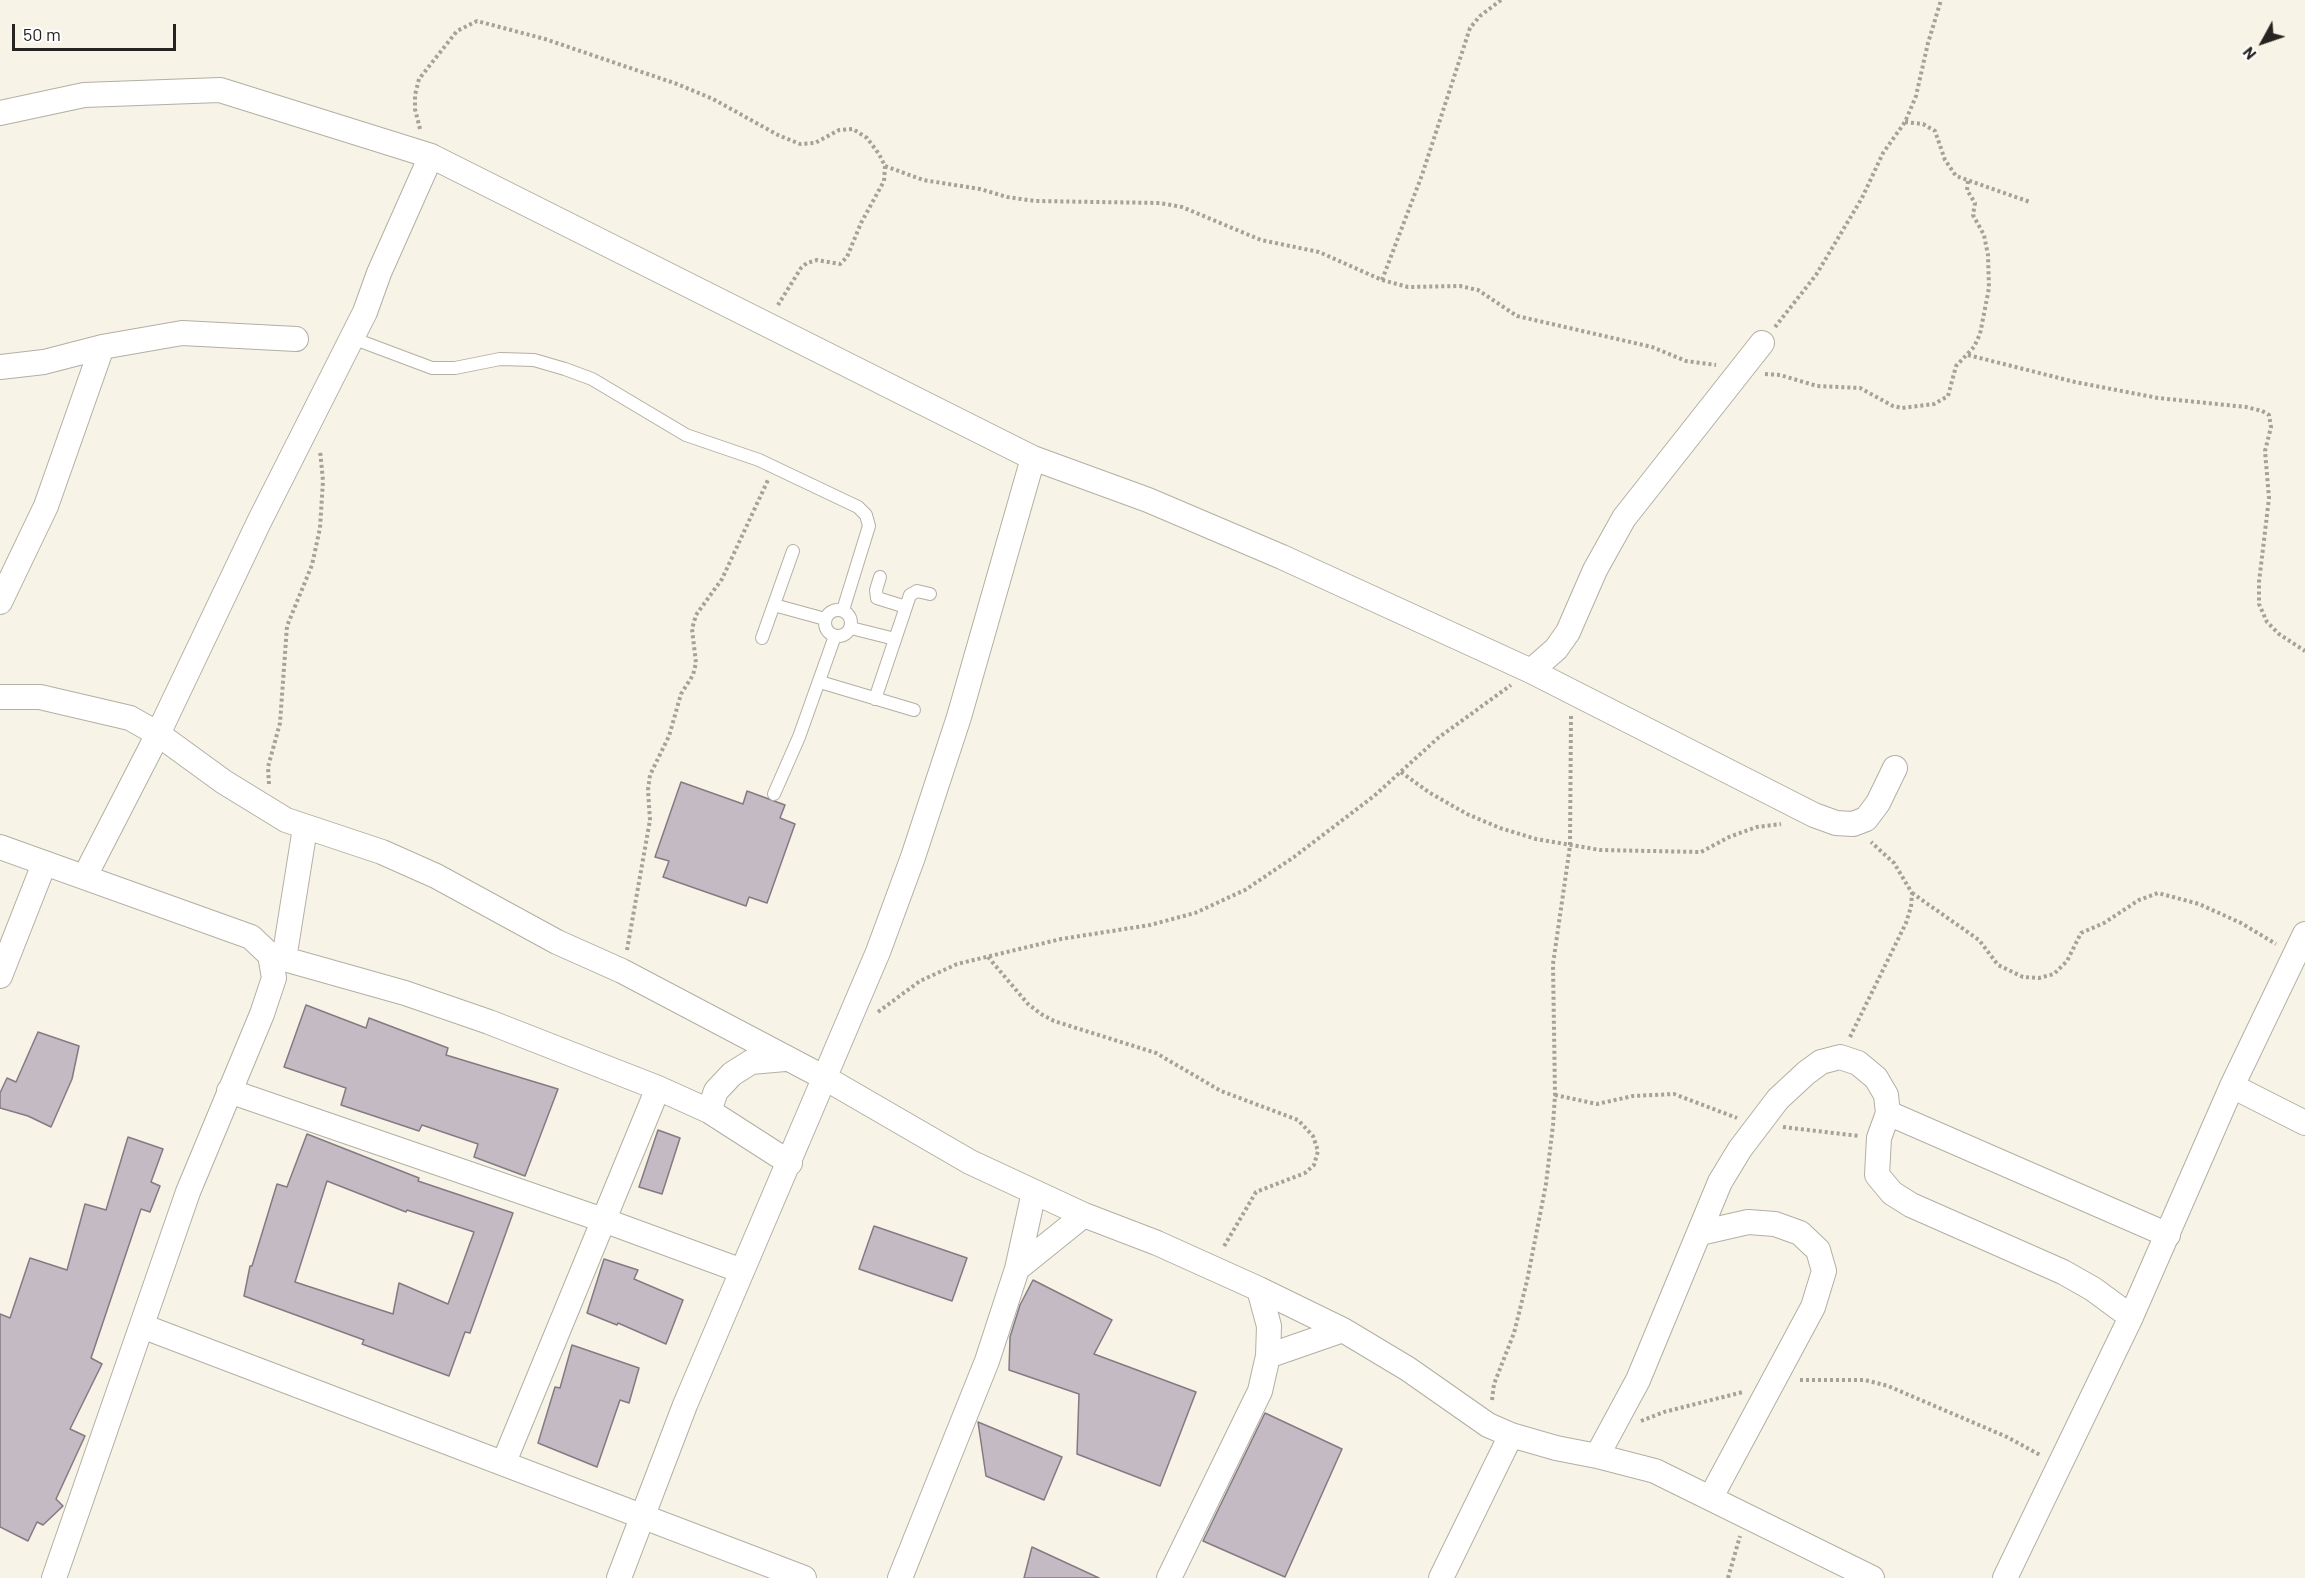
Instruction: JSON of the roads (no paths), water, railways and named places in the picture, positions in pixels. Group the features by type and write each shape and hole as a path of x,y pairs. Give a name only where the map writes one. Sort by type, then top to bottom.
{"street":[{"path":"0,113 84,95 220,90 431,156 762,320 1033,458 1148,500 1282,557 1531,671 1825,819 1853,824 1866,819 1878,803 1895,768"},
{"path":"85,876 158,734 352,338 431,156"},
{"path":"0,367 44,362 102,347 182,333 296,339"},
{"path":"1531,671 1556,649 1568,632 1595,570 1624,518 1762,343"},
{"path":"0,602 46,506 102,347"},
{"path":"619,1578 685,1404 790,1163 844,1028 878,952 959,717 1033,458"},
{"path":"0,697 39,697 130,718 158,734 224,782 295,824 382,852 436,876 557,942 622,971 785,1059 825,1078 970,1162 1084,1215 1259,1289 1343,1330 1408,1369 1488,1425 1510,1435 1556,1448 1655,1471 1872,1578"},
{"path":"54,1578 188,1192 262,1014 274,978 277,957 300,872 295,824"},
{"path":"0,847 251,937 277,957 405,993 489,1022 658,1088 709,1111 790,1163"},
{"path":"0,976 44,864"},
{"path":"2005,1578 2131,1317 2232,1086 2300,945"},
{"path":"1597,1456 1638,1380 1720,1182 1758,1123 1778,1099 1821,1062 1840,1057 1858,1063 1876,1078 1886,1095 1888,1113 1879,1138 1877,1175 1892,1193 1911,1205 2063,1272 2093,1289 2131,1317"},
{"path":"709,1111 716,1091 732,1074 751,1062 785,1059"},
{"path":"2232,1086 2305,1123"},
{"path":"504,1462 606,1221 658,1088"},
{"path":"229,1091 606,1221 742,1271"},
{"path":"1888,1113 2168,1235"},
{"path":"900,1578 987,1361 1017,1269 1034,1192"},
{"path":"1017,1269 1084,1215"},
{"path":"1700,1233 1738,1224 1775,1224 1800,1233 1818,1250 1824,1271 1814,1307 1711,1497"},
{"path":"1169,1578 1260,1391 1268,1356 1269,1326 1259,1289"},
{"path":"142,1326 504,1462 641,1518 804,1578"},
{"path":"1268,1356 1343,1330"},
{"path":"1441,1578 1510,1435"}],"lane":[{"path":"352,338 432,368 456,368 512,359 534,360 565,369 592,379 677,431 774,466 858,507 866,515 869,526 843,610"},
{"path":"762,638 793,551"},
{"path":"880,577 876,590 877,598 906,607"},
{"path":"876,699 912,592 930,594"},
{"path":"774,605 825,619"},
{"path":"843,610 849,614 851,628 848,633 835,636 829,633 825,619 829,613 843,610"},
{"path":"851,628 895,639"},
{"path":"774,794 835,636"},
{"path":"819,682 914,710"}]}
